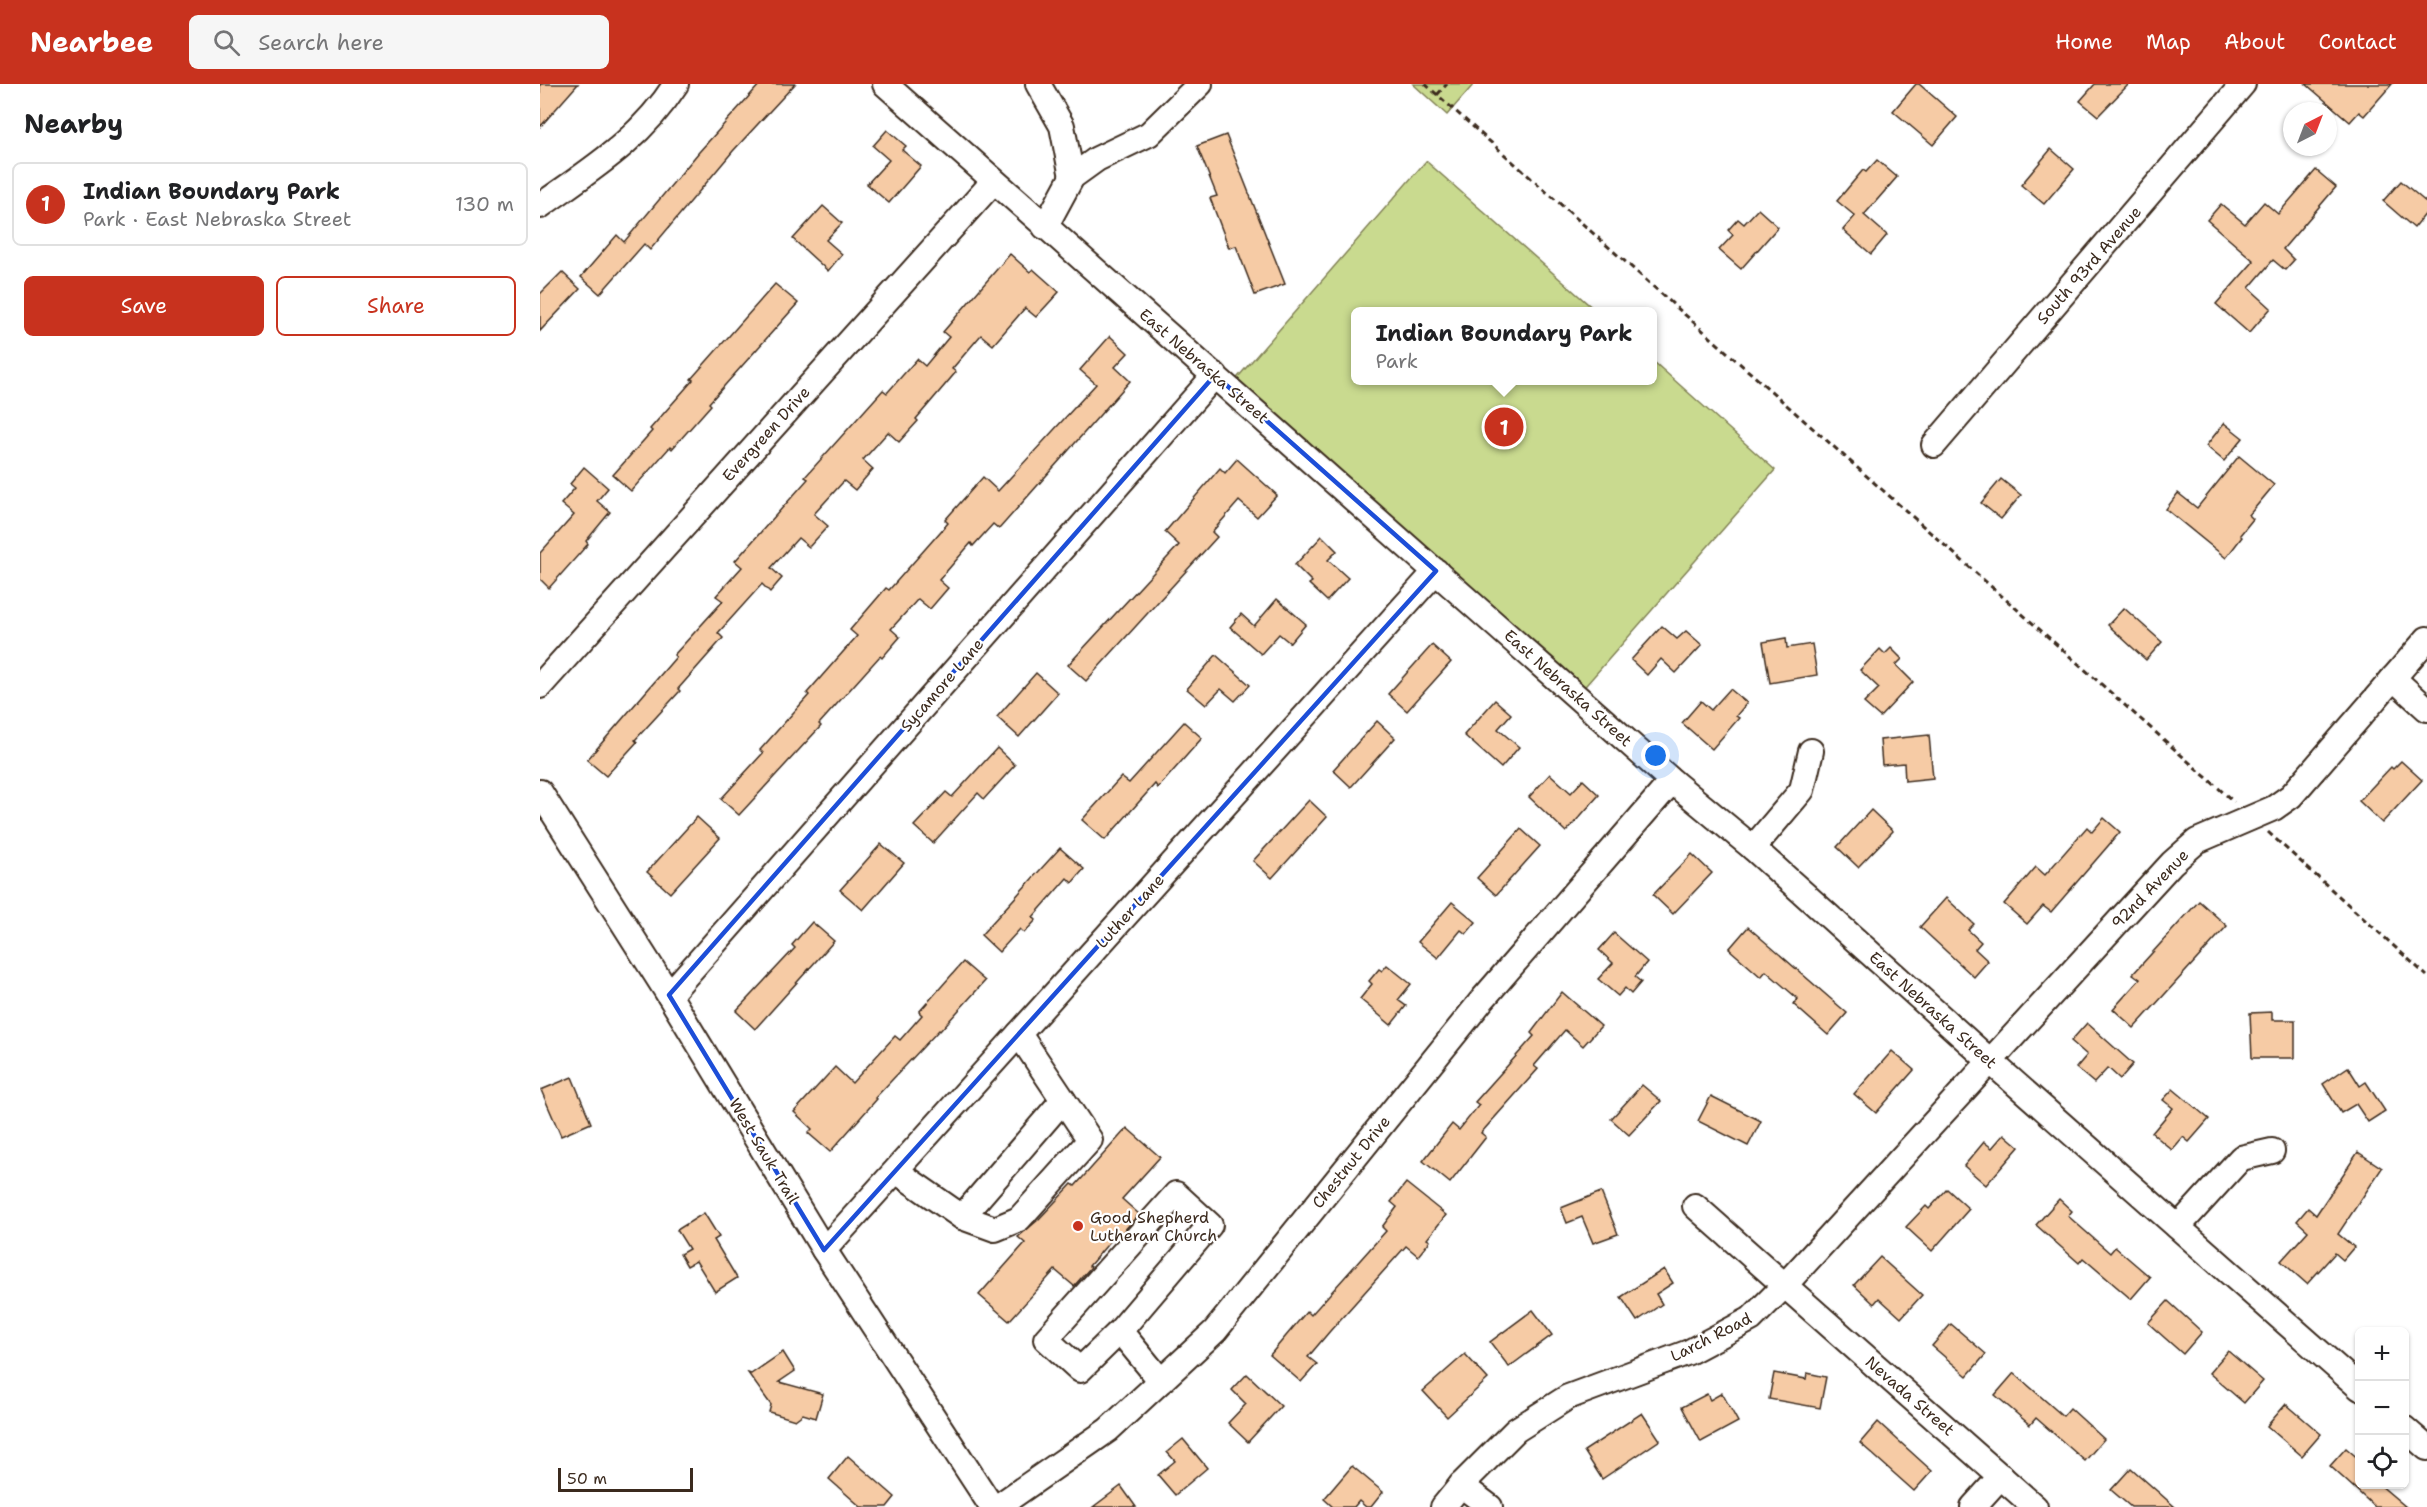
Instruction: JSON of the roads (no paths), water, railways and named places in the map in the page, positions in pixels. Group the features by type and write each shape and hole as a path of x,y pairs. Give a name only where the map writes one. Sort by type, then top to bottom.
{"street":[{"path":"540,206 618,151 651,116 675,84"},
{"name":"East Nebraska Street","path":"885,84 1672,781 1753,848 2355,1384"},
{"path":"1038,84 1062,126 1072,177"},
{"path":"1045,227 1072,177 1097,159 1149,134 1200,84"},
{"name":"South 93rd Avenue","path":"1934,445 2243,84"},
{"name":"Evergreen Drive","path":"540,686 993,182"},
{"name":"Sycamore Lane","path":"669,995 1215,375"},
{"name":"Luther Lane","path":"824,1250 1436,571"},
{"name":"92nd Avenue","path":"1990,1061 2172,863 2197,841 2274,808 2291,796 2427,639"},
{"path":"2393,678 2427,709"},
{"path":"1753,848 1802,790 1811,751"},
{"name":"Chestnut Drive","path":"997,1507 1108,1430 1215,1331 1482,1000 1672,781"},
{"name":"West Sauk Trail","path":"540,792 669,995 824,1250 992,1507"},
{"path":"896,1171 962,1217 995,1229 1020,1219 1090,1140 1019,1034"},
{"name":"Larch Road","path":"1443,1507 1461,1485 1516,1430 1568,1396 1689,1352 1752,1319 1990,1061"},
{"path":"962,1217 1063,1100"},
{"path":"2178,1227 2241,1158 2272,1150"},
{"path":"1176,1194 1210,1225 1120,1331 1080,1370 1046,1339 1176,1194"},
{"name":"Nevada Street","path":"1695,1206 2035,1507"},
{"path":"1120,1331 1161,1381"},
{"path":"2409,1432 2427,1448"},
{"path":"1973,1507 2001,1476"},
{"path":"1461,1485 1490,1507"}],"place":[{"name":"Indian Boundary Park","path":"1504,427"},
{"name":"Good Shepherd Lutheran Church","path":"1078,1226"}]}
